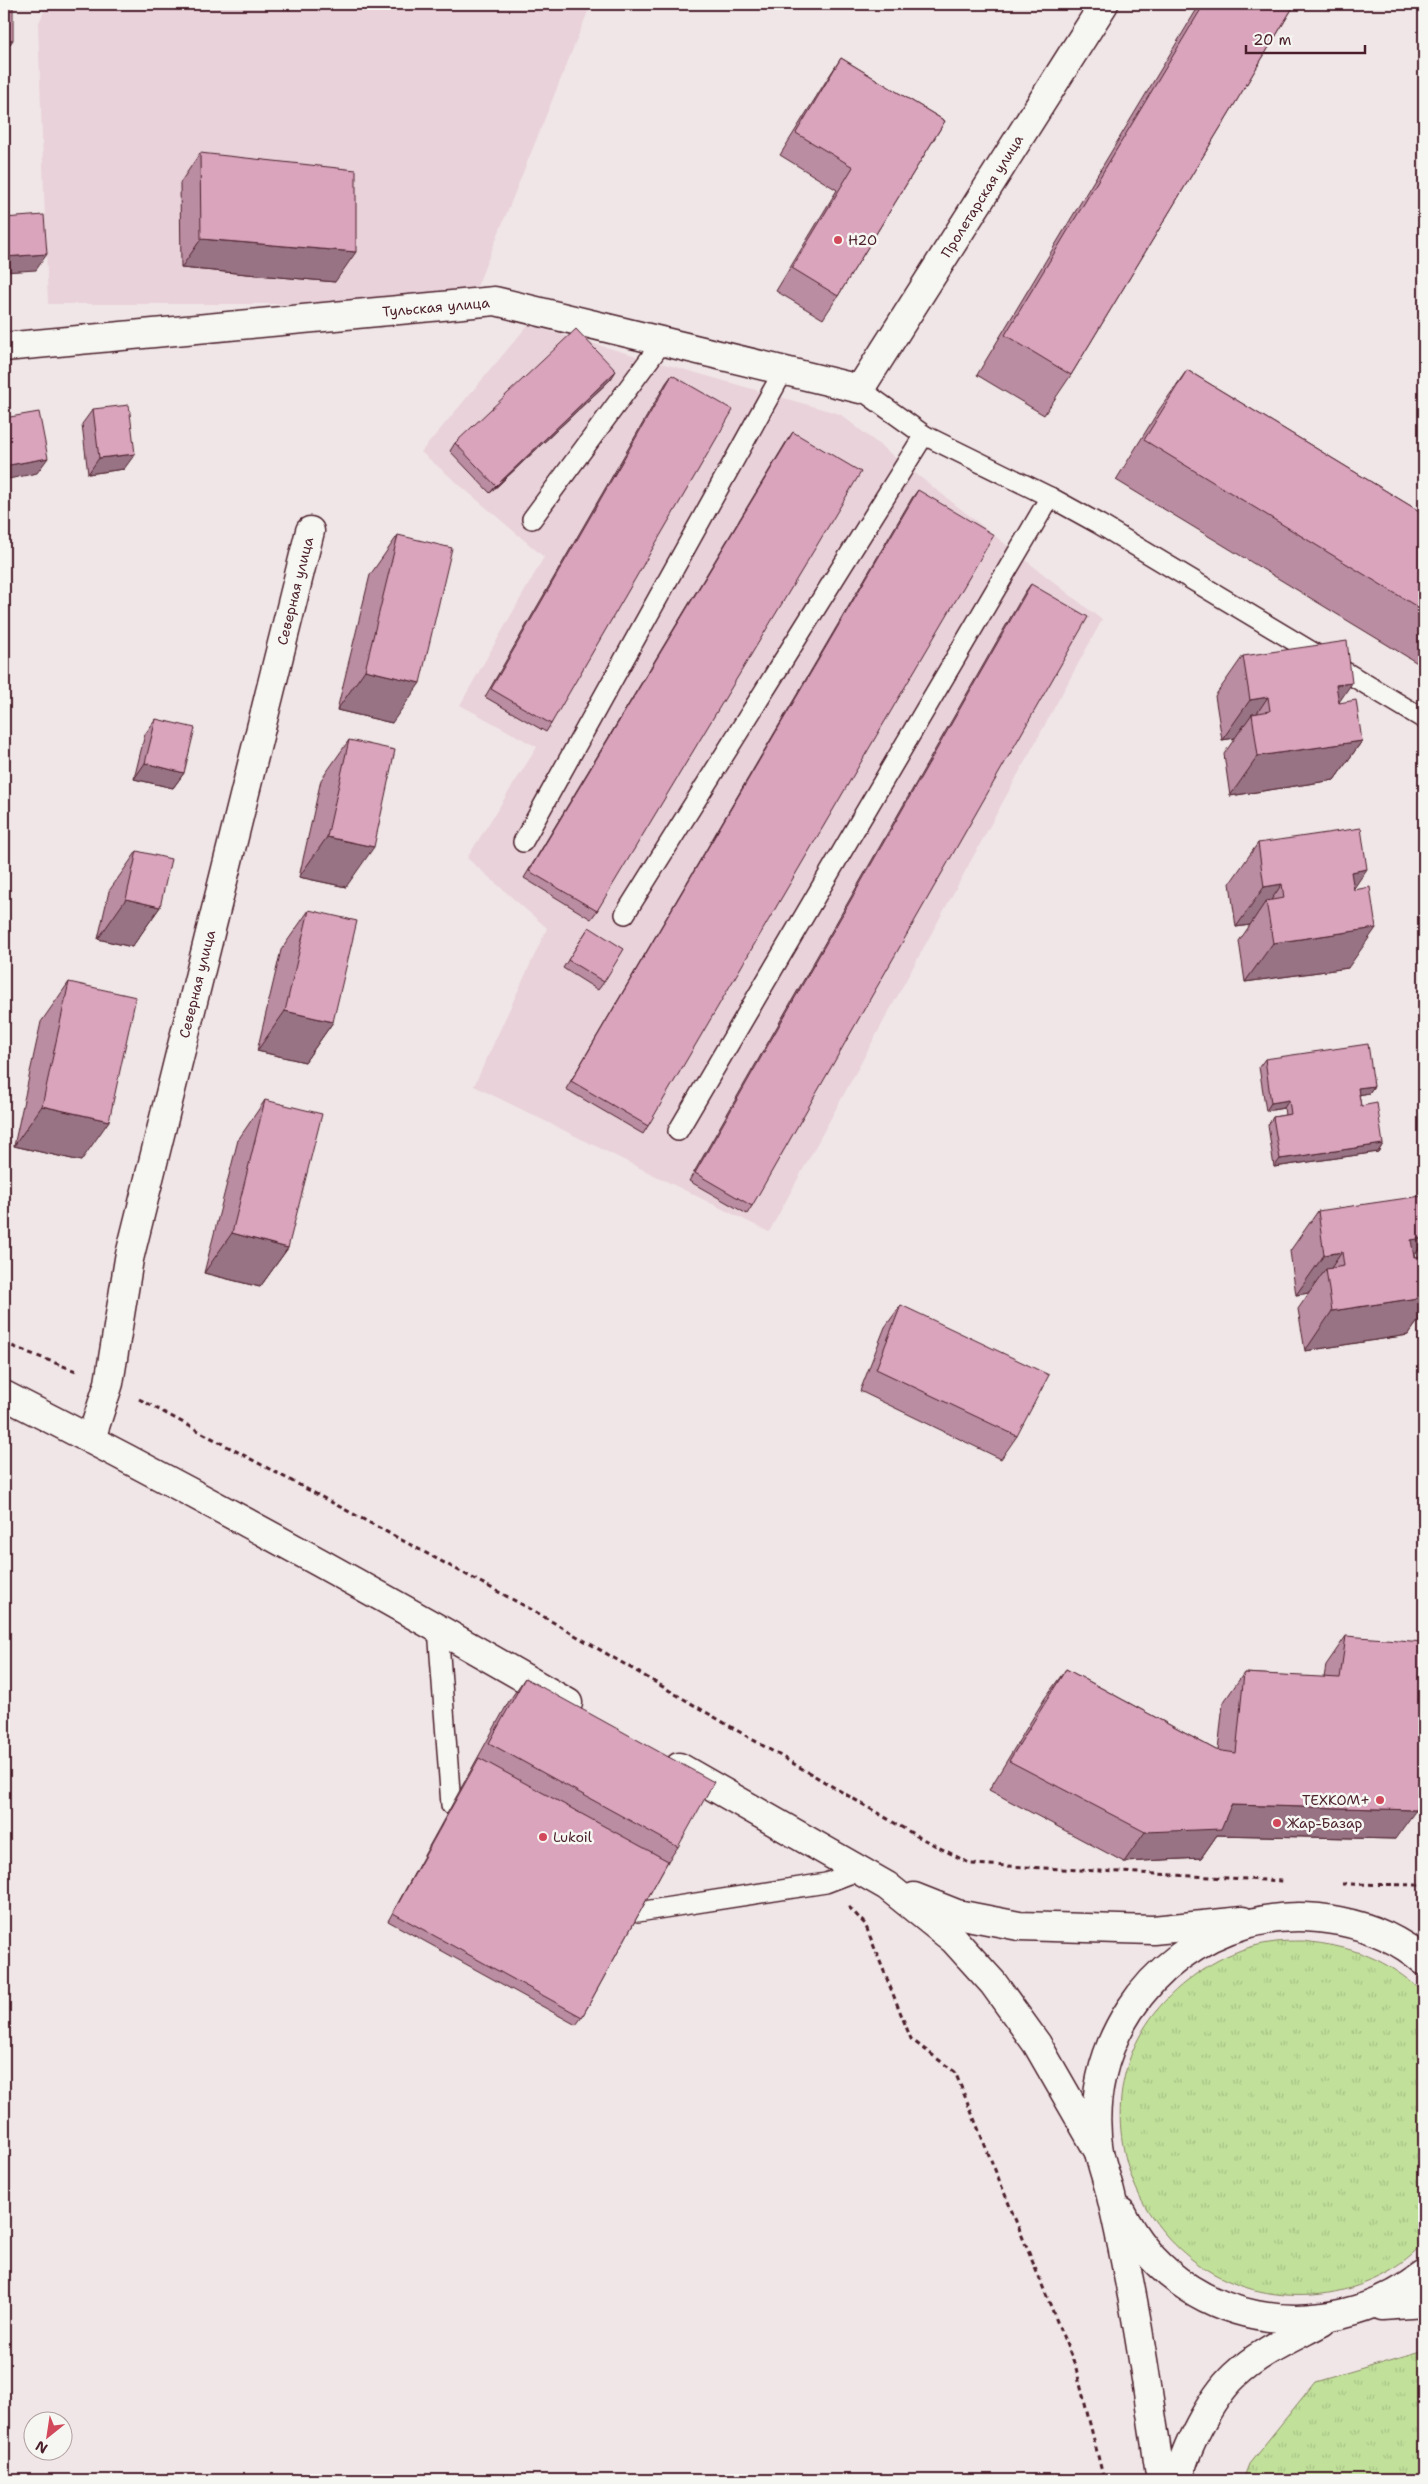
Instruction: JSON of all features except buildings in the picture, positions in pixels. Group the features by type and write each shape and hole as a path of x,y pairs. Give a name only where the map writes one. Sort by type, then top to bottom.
{"street":[{"name":"Пролетарская улица","path":"860,388 1104,4"},
{"name":"Тульская улица","path":"4,347 495,301 860,388"},
{"name":"Северная улица","path":"91,1439 109,1383 129,1259 310,531"},
{"path":"4,1395 91,1439 438,1628 593,1717"},
{"path":"662,1756 886,1886 954,1940 993,1983 1037,2044 1099,2152"},
{"path":"886,1886 957,1914 1018,1926 1153,1930 1304,1917 1343,1922 1381,1934 1421,1952"},
{"path":"1161,2480 1133,2303 1110,2190 1099,2152 1097,2112 1102,2073 1114,2036 1134,2002 1160,1972 1191,1947 1226,1930 1265,1919"},
{"path":"1110,2190 1128,2226 1152,2257 1182,2283 1216,2302 1254,2315 1293,2320 1333,2317 1371,2307 1424,2303"},
{"path":"1371,2307 1406,2289 1424,2275"},
{"path":"1179,2480 1181,2464 1201,2421 1233,2377 1273,2347 1333,2317"}],"lane":[{"path":"532,519 663,341"},
{"path":"523,842 784,370"},
{"path":"860,388 924,435 1050,496 1424,720"},
{"path":"625,914 924,435"},
{"path":"678,1131 1050,496"},
{"path":"438,1628 452,1805"},
{"path":"638,1912 826,1884 860,1870"}],"path":[{"path":"4,1343 109,1383 534,1611 915,1835 971,1864 1286,1881"},
{"path":"826,1884 865,1924 911,2039 955,2072 1076,2368 1104,2480"},
{"path":"1336,1884 1424,1885"}],"shaded area":[{"path":"47,4 591,4 470,304 48,304 38,25"},
{"path":"528,325 840,414 1102,620 769,1232 474,1086 547,928 467,858 537,747 460,705 544,557 421,452"}],"green space":[{"path":"1303,1941 1338,1947 1368,1956 1396,1971 1424,1993 1424,2244 1401,2264 1373,2280 1343,2290 1313,2295 1252,2289 1201,2266 1161,2229 1134,2182 1121,2130 1125,2076 1146,2025 1188,1980 1216,1961 1247,1948 1273,1942"},
{"path":"1424,2350 1424,2480 1243,2480 1249,2464 1315,2382"}],"place":[{"name":"Н2О","path":"838,240"},
{"name":"ТЕХКОМ+","path":"1380,1800"},
{"name":"Жар-Базар","path":"1277,1823"},
{"name":"Lukoil","path":"543,1837"}]}
